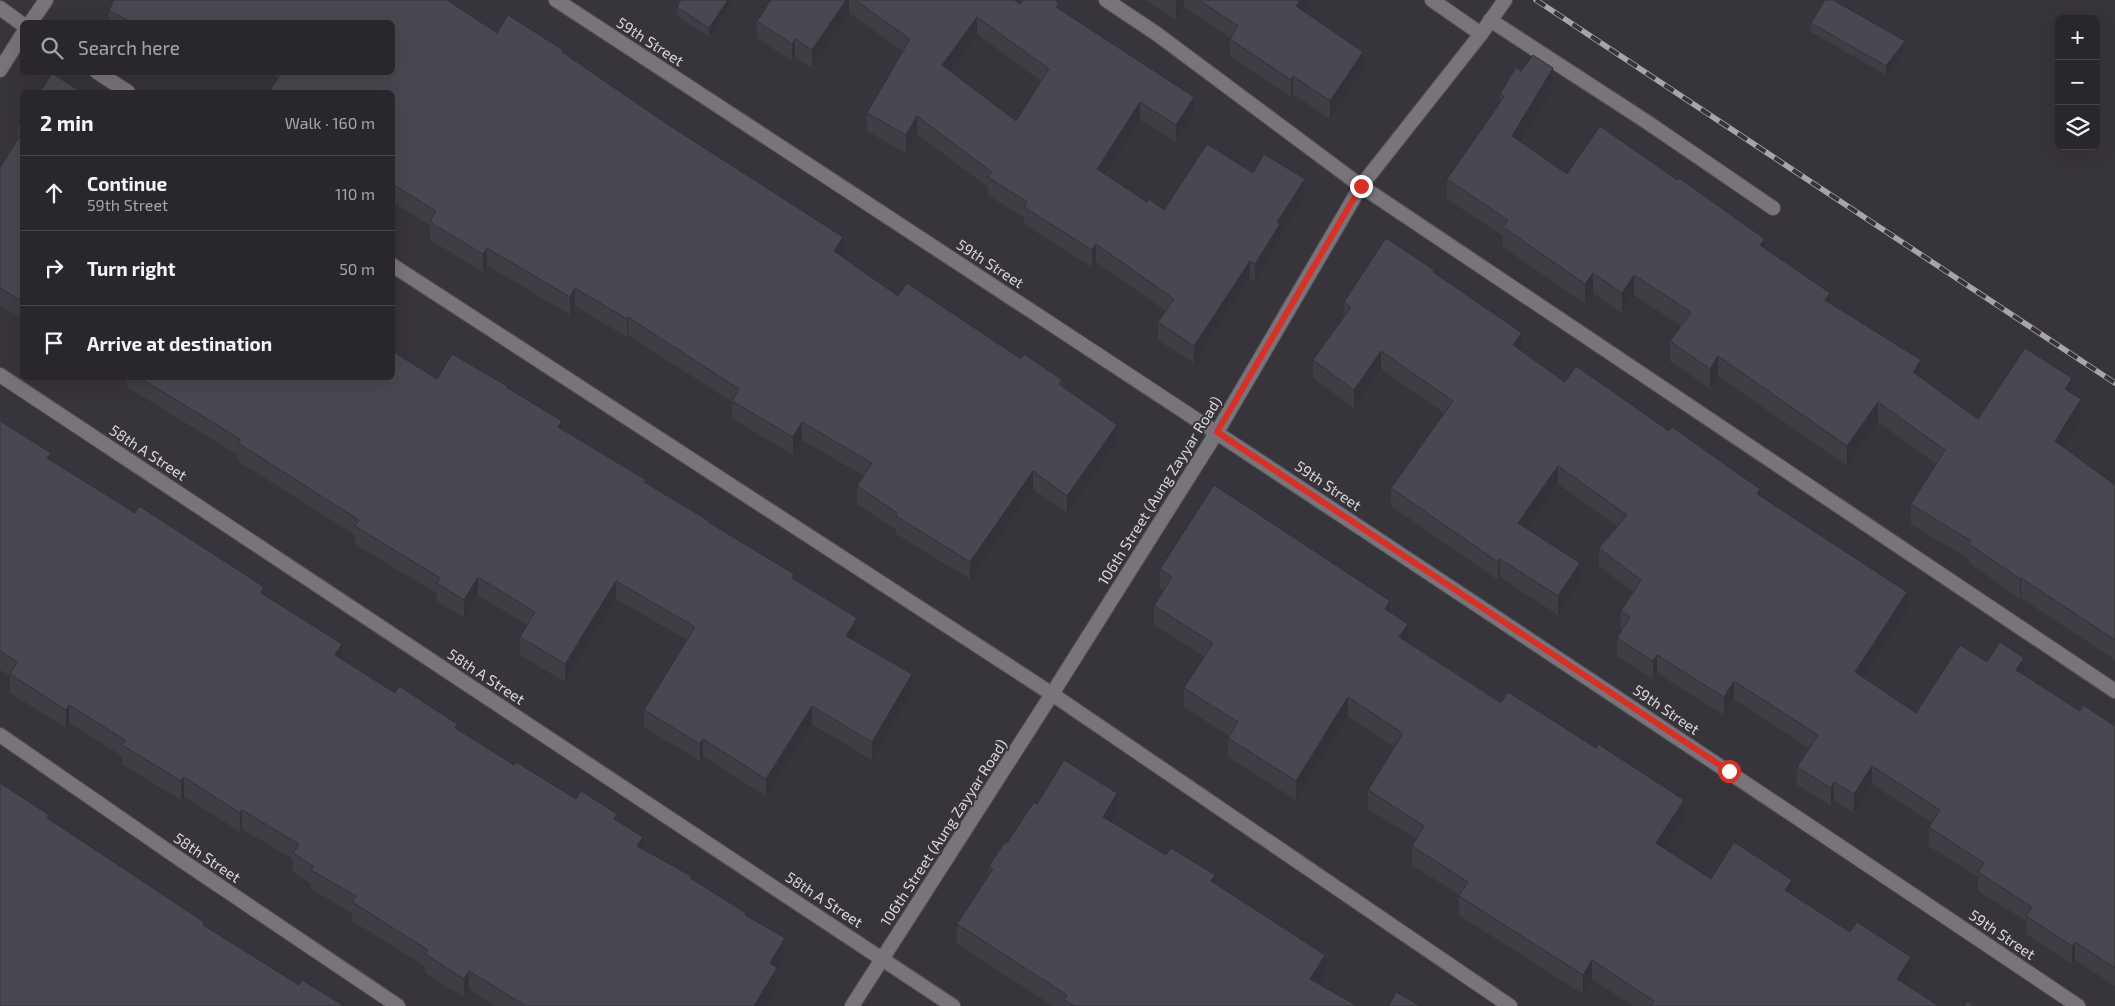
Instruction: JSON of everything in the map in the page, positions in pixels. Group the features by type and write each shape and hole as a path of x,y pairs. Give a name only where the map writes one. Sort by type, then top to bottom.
{"street":[{"path":"32,20 46,0"},
{"name":"59th Street","path":"556,0 1217,432 1737,776 2078,1006"},
{"path":"1106,0 1157,34 1361,186 2115,691"},
{"path":"1432,0 1481,34"},
{"name":"106th Street (Aung Zayyar Road)","path":"852,1006 1217,432 1361,186 1481,34 1505,0"},
{"path":"0,8 20,23"},
{"path":"1490,20 1647,122 1773,208"},
{"path":"0,70 20,38"},
{"path":"102,75 125,90"},
{"path":"395,267 1052,694 1510,1006"},
{"name":"58th A Street","path":"0,375 953,1006"},
{"name":"58th Street","path":"0,735 398,1006"}],"building":[{"path":"114,0 447,0 497,33 508,15 563,50 562,52 667,124 843,237 834,251 898,296 907,283 1021,359 1024,354 1062,380 1059,384 1117,425 1067,496 1033,471 970,562 896,516 897,513 857,486 872,463 802,422 793,437 732,401 739,389 628,317 627,319 575,288 570,297 487,248 483,254 430,222 436,211 395,186 395,90 270,90 280,75 395,75 395,20 126,20 109,10"},
{"path":"681,0 728,0 709,28 677,7"},
{"path":"771,0 846,0 812,50 795,39 792,44 757,21"},
{"path":"855,0 1014,0 1020,4 1023,0 1055,0 1059,3 1056,7 1194,97 1176,125 1140,102 1097,169 1147,202 1149,199 1164,210 1207,144 1253,173 1264,154 1305,179 1277,222 1280,224 1255,264 1250,261 1194,346 1158,322 1174,299 1096,244 1092,250 1024,207 1027,202 988,177 992,172 917,116 906,135 867,113 910,39","holes":["977,17 1049,69 1016,121 942,65"]},
{"path":"1199,0 1300,0 1296,6 1363,52 1330,101 1293,76 1291,80 1230,39 1238,26"},
{"path":"1825,0 1833,0 1905,41 1886,66 1811,23"},
{"path":"1533,55 1553,68 1512,136 1567,174 1600,126 1677,180 1679,178 1765,239 1760,245 1830,293 1825,300 1921,360 1913,372 1978,419 2025,348 2072,378 2065,389 2081,399 2055,441 2115,485 2115,640 1969,544 1971,541 1911,504 1945,450 1878,402 1847,446 1718,356 1710,369 1670,341 1691,312 1634,275 1622,293 1593,273 1585,284 1503,227 1508,220 1447,179 1504,97 1500,94 1516,67 1521,71"},
{"path":"51,75 55,75 78,90 41,90"},
{"path":"20,135 20,300 0,288 0,168"},
{"path":"1386,238 1522,333 1513,345 1565,382 1576,366 1669,431 1672,427 1760,489 1757,494 1907,592 1855,672 1916,713 1960,645 1987,662 2000,642 2024,658 2016,670 2080,711 2083,705 2115,726 2115,968 2075,942 2072,946 2026,916 2032,907 1978,872 1984,863 1929,827 1940,810 1872,766 1854,794 1834,782 1831,788 1797,767 1818,735 1734,681 1724,697 1657,655 1653,661 1617,638 1630,617 1621,611 1641,580 1599,548 1627,515 1558,466 1518,523 1580,563 1558,596 1500,559 1498,562 1391,488 1453,401 1381,351 1354,390 1313,360 1351,307 1344,302"},
{"path":"395,353 437,379 452,354 562,421 558,427 646,480 644,482 794,574 792,578 857,618 846,636 912,674 872,742 812,706 766,779 703,739 700,744 644,710 695,627 616,581 565,664 520,637 535,612 478,577 464,600 437,583 440,578 355,526 359,520 238,443 240,439 143,380 395,380"},
{"path":"0,421 51,453 47,458 135,513 139,506 264,587 261,593 342,644 335,655 395,693 399,686 457,724 455,728 514,765 516,762 576,799 581,791 617,814 614,819 643,837 637,846 691,876 690,878 746,913 745,915 785,938 770,963 777,968 754,1006 526,1006 469,971 464,979 425,954 428,950 352,902 356,896 311,870 313,866 293,853 299,844 242,810 240,813 184,777 181,781 122,745 125,740 69,705 66,710 10,674 17,662 0,651"},
{"path":"1214,485 1390,601 1385,609 1408,624 1399,637 1501,703 1508,692 1596,748 1598,744 1684,800 1656,843 1711,879 1734,842 1792,880 1785,890 1850,932 1857,922 1911,957 1897,979 1939,1006 1651,1006 1654,1001 1592,960 1583,975 1459,896 1468,882 1412,846 1424,826 1368,790 1402,735 1401,732 1348,697 1296,781 1228,738 1238,722 1184,688 1213,643 1154,606 1172,577 1160,569"},
{"path":"1064,760 1117,793 1103,817 1166,855 1171,848 1215,875 1211,881 1325,955 1310,979 1357,1006 1074,1006 1064,1000 1067,995 957,924 993,869 989,866 1034,802 1037,804"},
{"path":"0,783 49,815 47,818 204,922 203,925 299,985 302,980 344,1006 0,1006"},
{"path":"1396,992 1420,1006 1389,1006"},
{"path":"1967,1001 1975,1006 1964,1006"}],"railway":[{"path":"1536,0 2115,383"}],"route":[{"path":"1361,186 1217,432 1729,771"}]}
